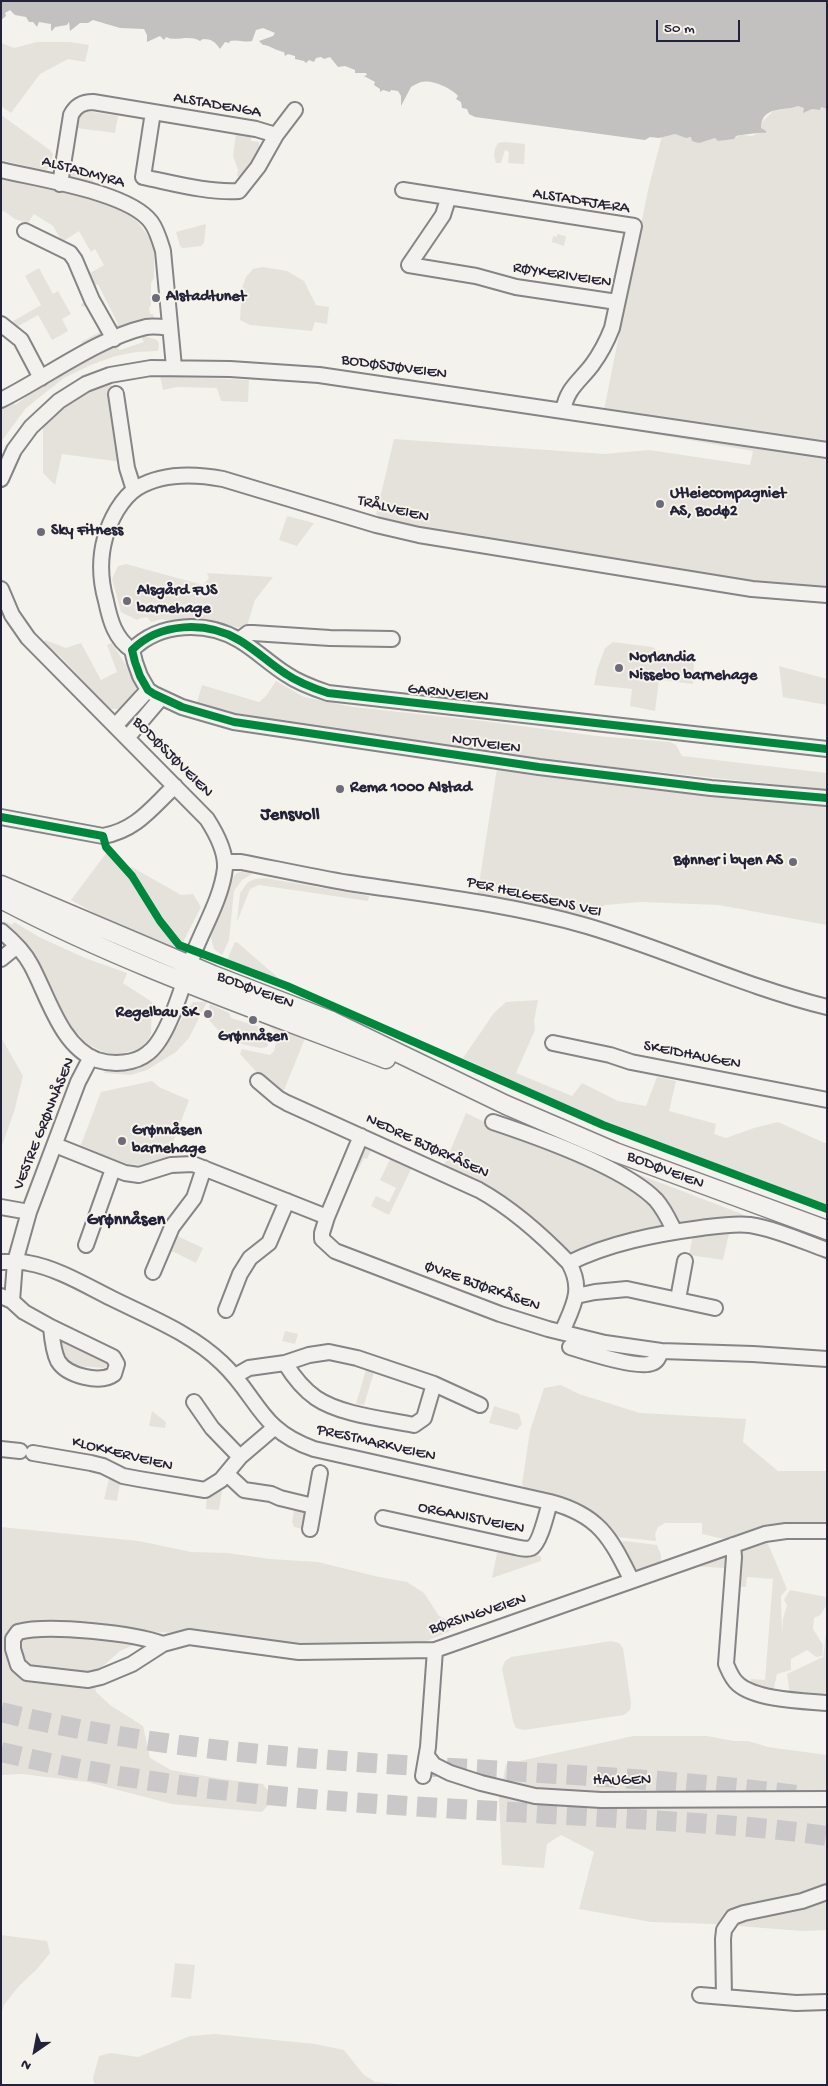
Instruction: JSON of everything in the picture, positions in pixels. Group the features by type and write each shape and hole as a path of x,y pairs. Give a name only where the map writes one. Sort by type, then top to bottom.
{"main road":[{"name":"BODØVEIEN","path":"1,885 190,965 332,1021 506,1105 615,1152 827,1230"},
{"name":"BODØVEIEN","path":"1,898 71,935 184,983 506,1105"}],"street":[{"name":"ALSTADENGA","path":"60,184 71,115 77,106 87,102 256,129 276,135"},
{"name":"ALSTADENGA","path":"153,112 143,177 228,192 240,191 258,167 276,135 295,110"},
{"name":"ALSTADMYRA","path":"1,170 60,184 126,203 141,211 152,222 162,251 174,367"},
{"name":"ALSTADFJÆRA","path":"403,190 448,199 634,226 617,302"},
{"name":"RØYKERIVEIEN","path":"448,199 443,215 409,265 476,276 516,287 617,302 612,328 606,343 591,367 572,387 565,399 563,410"},
{"path":"25,231 70,253 75,260 92,300 114,339"},
{"path":"1,324 21,340 41,378"},
{"path":"1,400 71,360 114,339 148,327 169,328"},
{"name":"BODØSJØVEIEN","path":"1,479 14,450 31,427 59,401 86,384 110,375 131,370 174,367 284,371 319,375 827,450"},
{"path":"116,394 127,468 134,490"},
{"name":"TRÅLVEIEN","path":"132,650 122,641 110,618 103,590 100,566 103,540 111,521 134,490 148,483 166,478 206,476 252,486 376,525 419,535 752,590 827,595"},
{"name":"BODØSJØVEIEN","path":"1,588 12,615 28,638 207,819 216,832 225,862 221,886 184,983 156,1046 149,1053 131,1062 108,1061 91,1057"},
{"name":"GARNVEIEN","path":"132,650 148,637 162,631 182,627 203,628 221,632 239,640 286,675 307,686 328,693 827,749"},
{"path":"239,640 248,633 330,638 392,639"},
{"path":"115,726 148,690 135,662 132,650"},
{"name":"NOTVEIEN","path":"148,690 161,698 207,716 275,729 617,777 711,788 827,798"},
{"path":"127,738 161,698"},
{"path":"1,817 103,836 110,835 125,829 144,817 176,786"},
{"name":"PER HELGESENS VEI","path":"225,862 241,862 348,883 458,898 555,918 588,926 757,986 827,1007"},
{"path":"1,931 17,946 31,965 60,1026 91,1057"},
{"path":"1,959 17,946"},
{"name":"SKEIDHAUGEN","path":"553,1042 610,1055 631,1062 827,1100"},
{"name":"VESTRE GRØNNÅSEN","path":"8,1262 78,1082 91,1057"},
{"name":"NEDRE BJØRKÅSEN","path":"258,1081 278,1098 479,1190 497,1200 528,1224 569,1263 576,1281 576,1296 562,1332"},
{"path":"493,1122 591,1160 622,1176 646,1191 657,1201 674,1230"},
{"name":"ØVRE BJØRKÅSEN","path":"361,1136 326,1217 322,1233 322,1240 335,1251 500,1314 562,1332 625,1347 661,1351 827,1359"},
{"path":"55,1145 114,1170 139,1175 178,1164 193,1164 326,1217"},
{"path":"153,1272 172,1227 194,1198 204,1168"},
{"path":"86,1245 114,1170"},
{"path":"226,1310 240,1274 250,1258 269,1244 287,1201"},
{"path":"1,1207 29,1212"},
{"path":"569,1263 581,1257 630,1241 674,1230 736,1224 770,1230 827,1250"},
{"path":"678,1299 685,1261"},
{"path":"8,1262 7,1298 24,1312 113,1357 117,1364 114,1374 107,1379 99,1379 67,1370 58,1360 52,1342 51,1327"},
{"name":"PRESTMARKVEIEN","path":"8,1262 28,1263 63,1274 183,1334 210,1352 235,1376 274,1428 287,1437 314,1449 550,1502 576,1510 602,1529 612,1542 631,1579"},
{"path":"576,1296 627,1289 715,1308"},
{"path":"570,1347 639,1364 654,1363 661,1351"},
{"path":"235,1376 249,1368 285,1363 316,1353 342,1354 434,1384 480,1405"},
{"path":"285,1363 307,1391 329,1405 414,1425 424,1418 434,1384"},
{"path":"194,1402 212,1428 240,1457"},
{"name":"KLOKKERVEIEN","path":"1,1449 91,1462 123,1476 205,1490 214,1486 227,1474 240,1457 274,1428"},
{"path":"310,1529 320,1473"},
{"path":"227,1474 244,1490 271,1494 313,1506"},
{"name":"ORGANISTVEIEN","path":"383,1518 515,1547 530,1548 539,1539 550,1502"},
{"name":"BØRSINGVEIEN","path":"163,1644 137,1636 46,1628 18,1632 13,1639 13,1649 18,1665 27,1673 88,1680 101,1677 132,1664 163,1644 189,1638 299,1652 435,1650 631,1579 765,1534 786,1531 827,1531"},
{"path":"734,1545 726,1664 732,1678 739,1685 760,1694 827,1703"},
{"path":"424,1776 435,1650"},
{"name":"HAUGEN","path":"427,1756 434,1765 450,1773 481,1783 535,1796 601,1800 827,1799"},
{"path":"724,1997 722,1939 724,1930 733,1917 802,1901 827,1892"},
{"path":"700,1995 796,2003 827,2002"}],"shaded area":[{"path":"1,1 827,1 827,109 821,107 820,110 812,109 803,113 804,108 798,106 775,110 765,116 762,121 761,128 766,133 736,136 734,139 718,141 715,138 699,143 692,141 691,137 686,138 675,134 659,138 650,137 645,140 475,117 469,114 467,109 462,108 461,102 456,99 458,96 451,90 425,81 411,87 401,106 401,96 398,91 391,90 390,92 383,90 380,92 380,89 374,85 375,82 364,76 367,75 366,73 355,73 355,70 345,66 338,67 330,57 324,59 321,57 316,58 314,62 309,60 306,63 295,59 295,56 288,54 285,56 284,52 263,45 259,41 273,36 275,33 263,28 256,30 252,41 225,42 220,49 213,41 206,39 200,41 191,38 174,39 166,37 164,40 160,36 147,42 147,35 144,29 120,28 93,20 88,23 80,23 70,31 69,22 67,25 55,27 52,31 51,24 39,22 37,27 33,22 29,22 26,17 15,15 10,10 5,13 6,16 1,20"},
{"path":"37,42 69,42 89,45 85,62 68,59 40,74 11,113 1,106 1,43 14,48"},
{"path":"798,106 820,110 821,107 827,109 827,588 750,586 409,528 376,515 394,439 604,454 649,450 750,465 753,451 601,425 648,190 662,136 675,134 703,141 715,138 719,141 743,135 752,136 761,132 766,133 761,128 761,123 774,110"},
{"path":"86,111 118,116 115,133 77,128 81,115"},
{"path":"1,115 50,150 53,154 49,168 46,170 1,160"},
{"path":"236,133 251,136 251,141 259,142 259,150 251,166 246,174 240,177 237,176 238,170 233,156"},
{"path":"498,143 525,144 524,164 508,163 509,152 505,150 501,163 496,163 495,149"},
{"path":"68,163 92,179 94,182 69,175"},
{"path":"1,177 86,197 122,210 138,222 150,239 154,254 154,278 151,283 151,306 149,307 150,314 153,314 154,318 117,331 114,326 118,324 98,284 91,287 85,276 104,265 95,249 91,252 79,231 62,242 53,226 34,214 28,223 15,219 4,211 1,212"},
{"path":"206,224 204,243 201,246 183,248 180,246 176,232"},
{"path":"557,234 566,236 564,246 552,242 553,236 557,237"},
{"path":"263,267 287,271 304,281 316,305 329,307 327,324 315,322 312,331 250,325 240,320 242,288 246,277 253,269"},
{"path":"39,268 53,294 58,291 71,314 62,319 68,331 52,340 38,315 13,329 10,323 41,305 25,276"},
{"path":"89,300 107,331 104,338 85,348 81,342 100,332 86,306 82,307 81,304"},
{"path":"145,333 148,337 157,340 159,344 158,351 136,352 116,356 93,364 64,378 26,408 1,442 1,396 11,391 15,405 60,372 113,345 120,350 144,342 140,335"},
{"path":"160,376 249,380 248,402 221,401 217,388 177,387 163,390"},
{"path":"110,380 122,462 62,454 55,485 43,473 43,423 57,410 85,390"},
{"path":"287,516 314,523 297,546 279,540"},
{"path":"126,564 203,585 209,578 207,573 273,577 255,600 246,629 197,619 162,619 151,622 147,617 137,620 121,612 112,579 118,566"},
{"path":"45,640 66,648 81,643 101,680 117,672 107,645 112,643 137,683 134,696 120,709 109,709 62,658 43,645"},
{"path":"613,642 652,647 670,657 694,661 693,684 659,680 655,711 630,706 632,689 594,685 605,648"},
{"path":"779,666 827,679 827,705 783,697"},
{"path":"276,681 304,697 353,707 597,736 670,742 676,745 682,756 827,773 827,790 519,757 241,717 196,706 202,685 259,702 266,696"},
{"path":"497,768 827,804 827,925 719,905 640,902 605,905 585,917 578,918 477,897"},
{"path":"107,852 136,885 174,946 170,948 112,923 71,900"},
{"path":"130,866 181,895 193,894 201,907 182,944 171,930"},
{"path":"247,870 252,871 252,874 242,880 234,891 229,940 222,955 214,949 211,938 233,877 237,873"},
{"path":"265,878 369,896 368,901 259,885 250,889 237,922 240,893 248,882"},
{"path":"4,921 12,925 14,922 39,937 85,958 127,973 123,983 152,1002 151,1033 148,1040 139,1049 115,1055 105,1053 86,1043 65,1020 1,926"},
{"path":"235,942 238,943 282,981 227,960"},
{"path":"538,1000 534,1021 535,1030 516,1073 572,1096 582,1083 618,1101 646,1106 657,1077 676,1081 669,1111 716,1124 714,1134 726,1138 778,1122 827,1144 827,1205 585,1114 463,1058 494,1013 506,1002"},
{"path":"193,1002 207,1002 189,1038 176,1052 147,1070 131,1075 104,1073 106,1069 119,1071 140,1068 161,1054"},
{"path":"210,1004 229,1013 231,1018 263,1028 270,1038 267,1047 260,1048 228,1041 207,1018"},
{"path":"259,1022 275,1024 306,1036 282,1095 262,1078 240,1054 242,1049 270,1055 274,1051 277,1039 274,1031"},
{"path":"1,1037 23,1076 14,1112 1,1148"},
{"path":"152,1081 159,1087 189,1100 167,1159 145,1165 127,1164 80,1147 101,1092"},
{"path":"466,1113 499,1129 601,1169 650,1200 666,1229 571,1258 443,1168"},
{"path":"364,1144 386,1152 385,1155 371,1150 367,1159 364,1158 357,1172 352,1169"},
{"path":"392,1155 413,1165 389,1215 371,1206 376,1196 389,1202 396,1188 380,1180"},
{"path":"627,1170 760,1221 681,1224"},
{"path":"730,1229 723,1260 689,1255 693,1235"},
{"path":"173,1234 203,1248 196,1263 174,1252 165,1250"},
{"path":"285,1331 298,1334 295,1344 282,1341"},
{"path":"60,1339 107,1362 108,1365 104,1368 76,1366 64,1359"},
{"path":"367,1366 375,1369 364,1405 356,1404"},
{"path":"561,1385 579,1394 640,1413 746,1419 743,1442 778,1471 827,1471 827,1526 729,1540 702,1534 702,1523 665,1523 658,1527 655,1534 656,1541 617,1537 602,1522 572,1502 527,1492 522,1484 530,1431 544,1388"},
{"path":"494,1406 519,1414 522,1424 517,1430 489,1423"},
{"path":"152,1411 166,1422 165,1428 149,1426"},
{"path":"109,1479 120,1483 117,1501 104,1499"},
{"path":"216,1490 222,1491 219,1510 206,1509 207,1496"},
{"path":"295,1506 305,1514 303,1529 294,1527 292,1522"},
{"path":"1,1527 139,1541 191,1552 227,1553 270,1559 318,1562 407,1582 424,1593 439,1616 458,1626 419,1644 301,1649 185,1633 148,1632 138,1643 120,1651 103,1666 94,1680 96,1692 110,1705 143,1726 150,1758 171,1770 263,1784 274,1799 262,1812 172,1804 87,1782 22,1774 1,1775"},
{"path":"766,1539 787,1589 781,1596 782,1633 787,1605 784,1600 790,1590 827,1597 827,1605 820,1615 814,1618 813,1629 823,1645 822,1656 816,1657 807,1650 791,1659 791,1670 777,1674 773,1692 750,1689 751,1679 765,1680 773,1579 747,1577 746,1587 736,1586 742,1549"},
{"path":"620,1542 657,1545 661,1555 661,1563 657,1567 644,1571 637,1569 630,1562"},
{"path":"502,1548 538,1555 541,1557 541,1561 492,1578 497,1553 501,1552"},
{"path":"726,1553 728,1556 725,1568 687,1566"},
{"path":"827,1624 827,1694 790,1694 787,1674 823,1657"},
{"path":"611,1641 619,1643 623,1648 631,1703 630,1710 624,1715 524,1730 516,1728 502,1669 505,1661 511,1657"},
{"path":"633,1736 707,1736 827,1755 827,1930 802,1931 713,1924 651,1922 579,1909 594,1852 561,1835 547,1844 544,1868 502,1865 499,1800 506,1764"},
{"path":"1,1935 47,1941 50,1953 18,1987 4,2005 1,2015"},
{"path":"175,1963 195,1965 191,1999 171,1997"},
{"path":"215,2034 315,2044 344,2050 363,2074 375,2082 407,2085 95,2085 93,2078 99,2056 111,2053 138,2057 190,2036"}],"tunnel":[{"path":"1,1712 100,1733 300,1758 602,1777 703,1785 803,1796"},
{"path":"1,1752 75,1768 150,1781 300,1798 714,1824 827,1836"}],"cycle path":[{"path":"827,749 328,693 291,677 239,640 226,634 198,627 184,627 156,634 132,650 140,676 148,690 182,707 234,722 539,767 711,788 827,798"},
{"path":"1,817 103,836 106,847 132,876 160,921 179,945 287,986 603,1125 827,1209"}],"place":[{"name":"Alstadtunet","path":"156,298"},
{"name":"Utleiecompagniet AS, Bodø2","path":"660,504"},
{"name":"Sky Fitness","path":"41,532"},
{"name":"Alsgård FUS barnehage","path":"127,601"},
{"name":"Norlandia Nissebo barnehage","path":"619,668"},
{"name":"Rema 1000 Alstad","path":"340,789"},
{"name":"Bønner i byen AS","path":"793,862"},
{"name":"Regelbau SK","path":"208,1014"},
{"name":"Grønnåsen","path":"253,1020"},
{"name":"Grønnåsen barnehage","path":"122,1141"}],"district":[{"name":"Jensvoll","path":"290,816"},
{"name":"Grønnåsen","path":"126,1221"}]}
